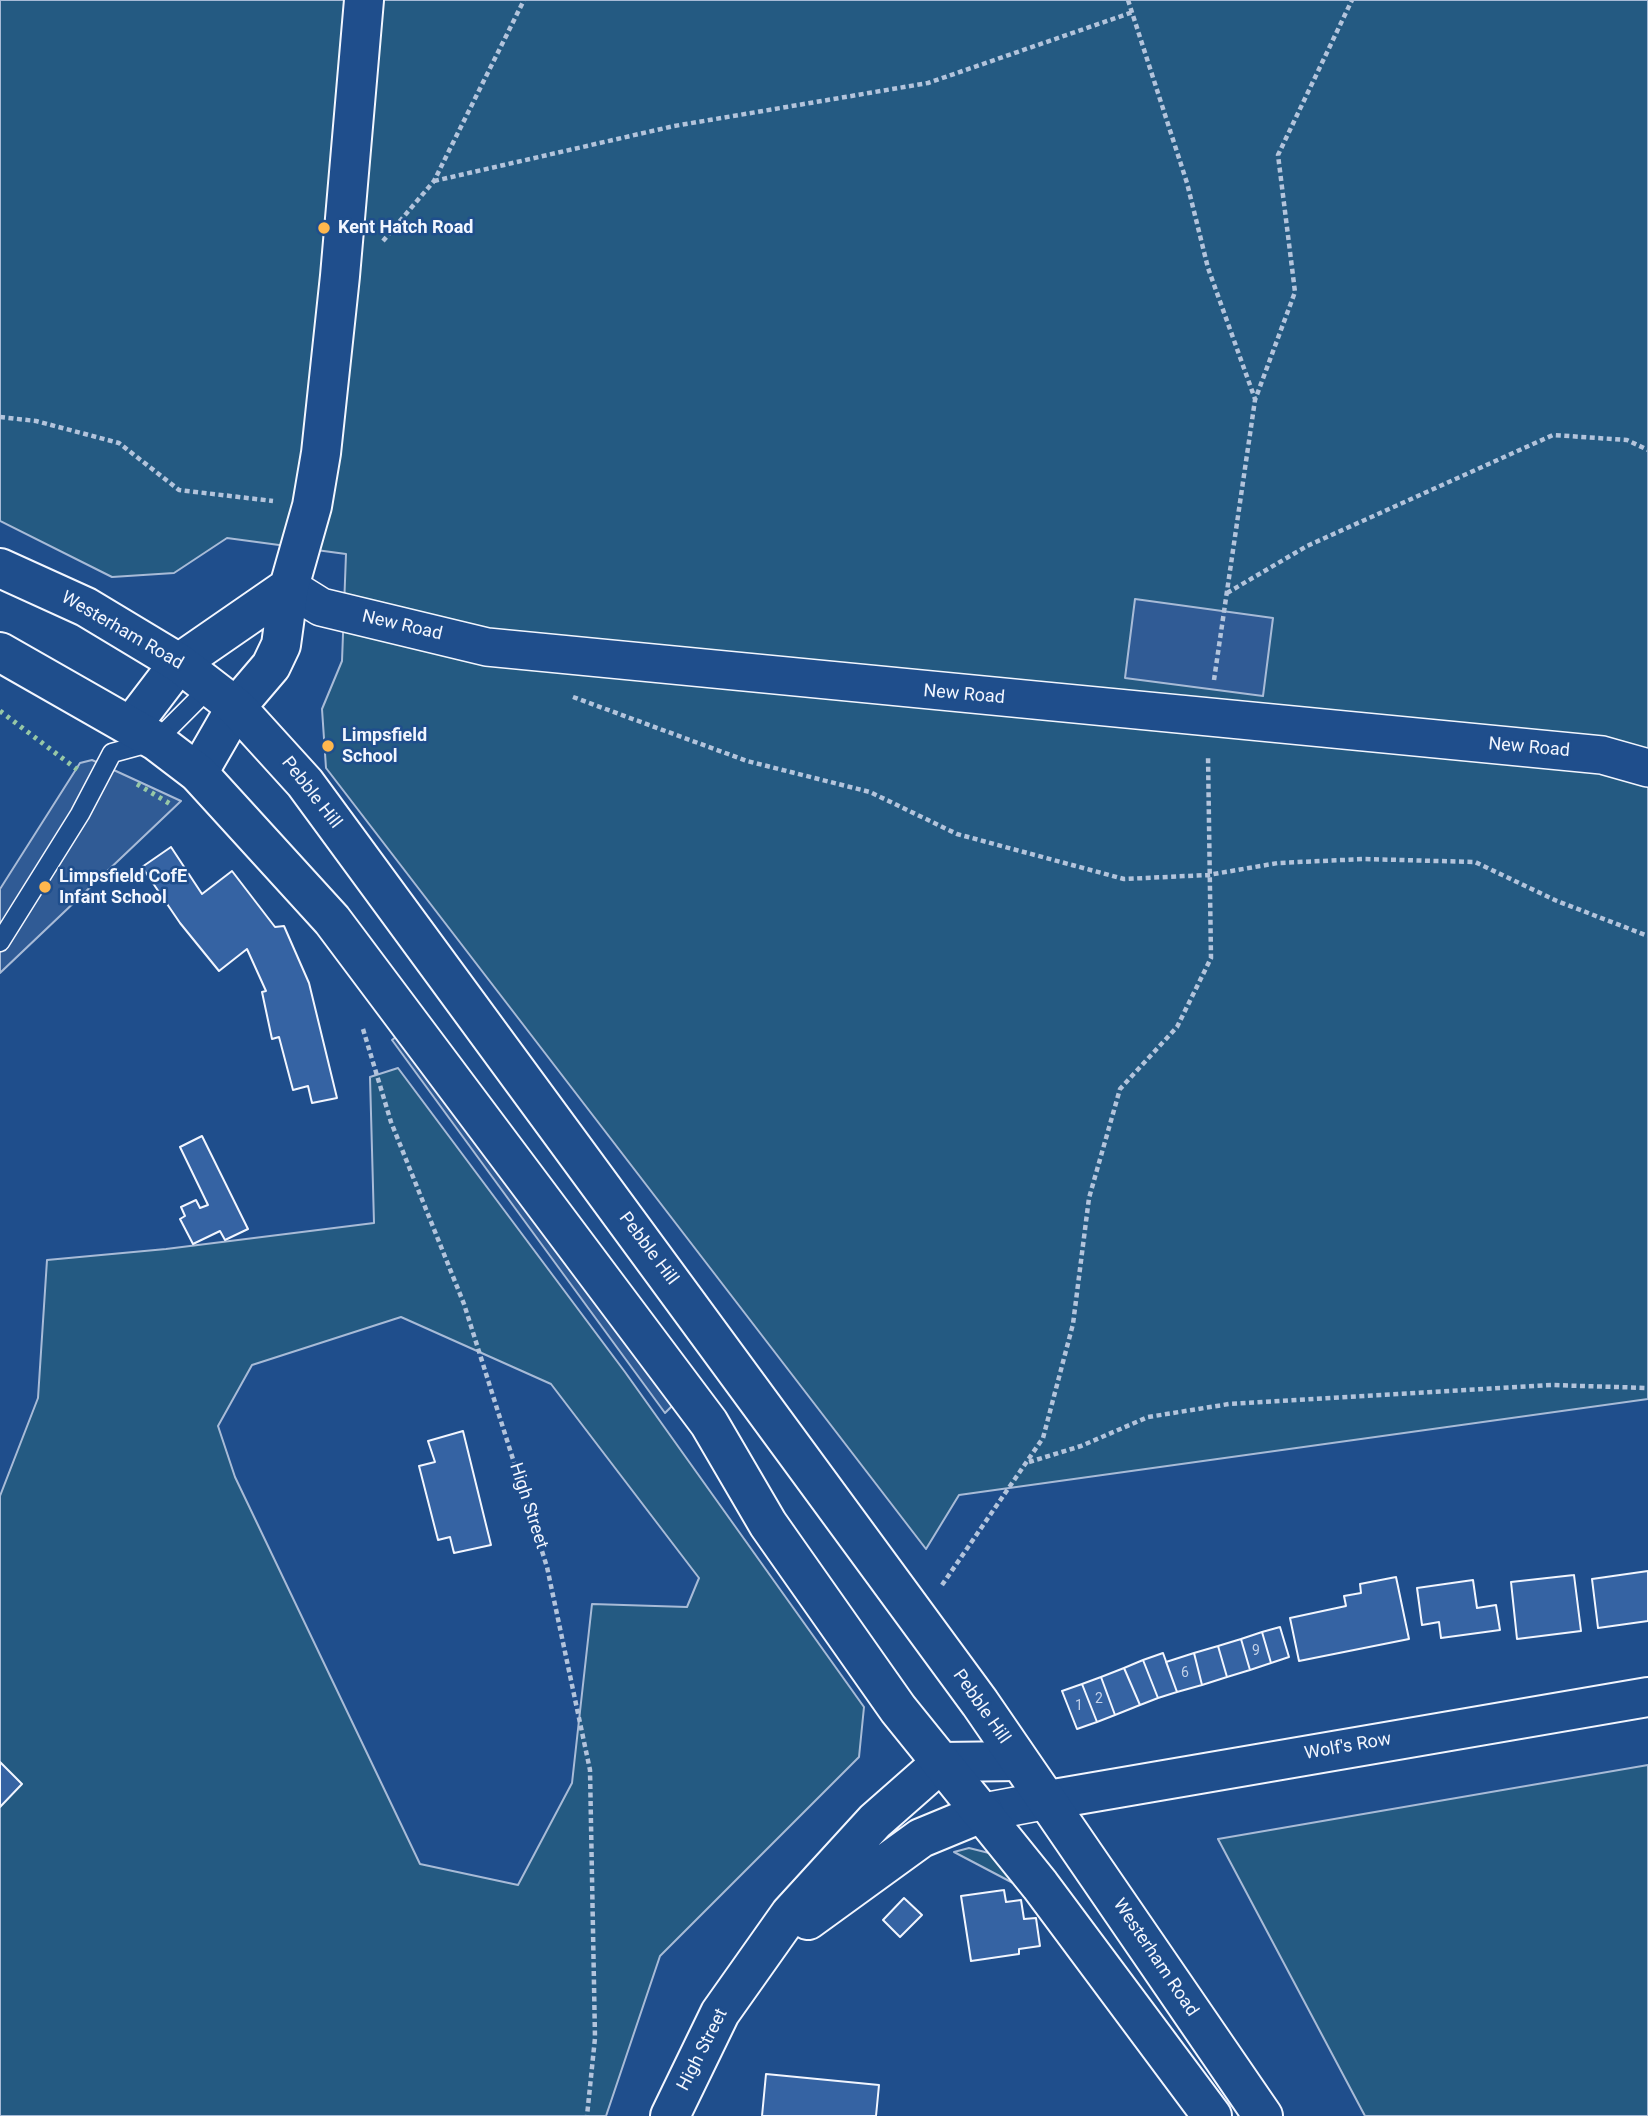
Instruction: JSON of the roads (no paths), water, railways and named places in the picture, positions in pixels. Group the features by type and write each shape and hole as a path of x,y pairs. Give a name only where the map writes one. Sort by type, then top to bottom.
{"main road":[{"path":"164,749 223,697 271,666 281,645 289,587 312,506 321,453 340,276 364,0"},
{"name":"Westerham Road","path":"0,568 86,607 179,663 223,697"},
{"path":"164,749 179,663 289,587"},
{"path":"0,652 164,749 332,920 709,1423 768,1524 898,1709 984,1812 1212,2116"},
{"name":"Pebble Hill","path":"223,697 277,750 313,793 1048,1800"},
{"name":"Wolf's Row","path":"1048,1800 1648,1697"},
{"path":"942,1762 1019,1761"},
{"name":"High Street","path":"670,2116 720,2013 790,1914 875,1821 942,1762"},
{"name":"Westerham Road","path":"1048,1800 1263,2116"},
{"name":"High Street","path":"764,1952 920,1838 984,1812"}],"street":[{"name":"New Road","path":"289,587 321,607 487,647 1602,755 1648,768"},
{"path":"984,1812 1048,1800"}],"lane":[{"path":"0,942 79,814 112,753 164,749 223,697"}],"place":[{"name":"Kent Hatch Road","path":"324,228"},
{"name":"Limpsfield School","path":"328,746"},
{"name":"Limpsfield CofE Infant School","path":"45,887"}]}
